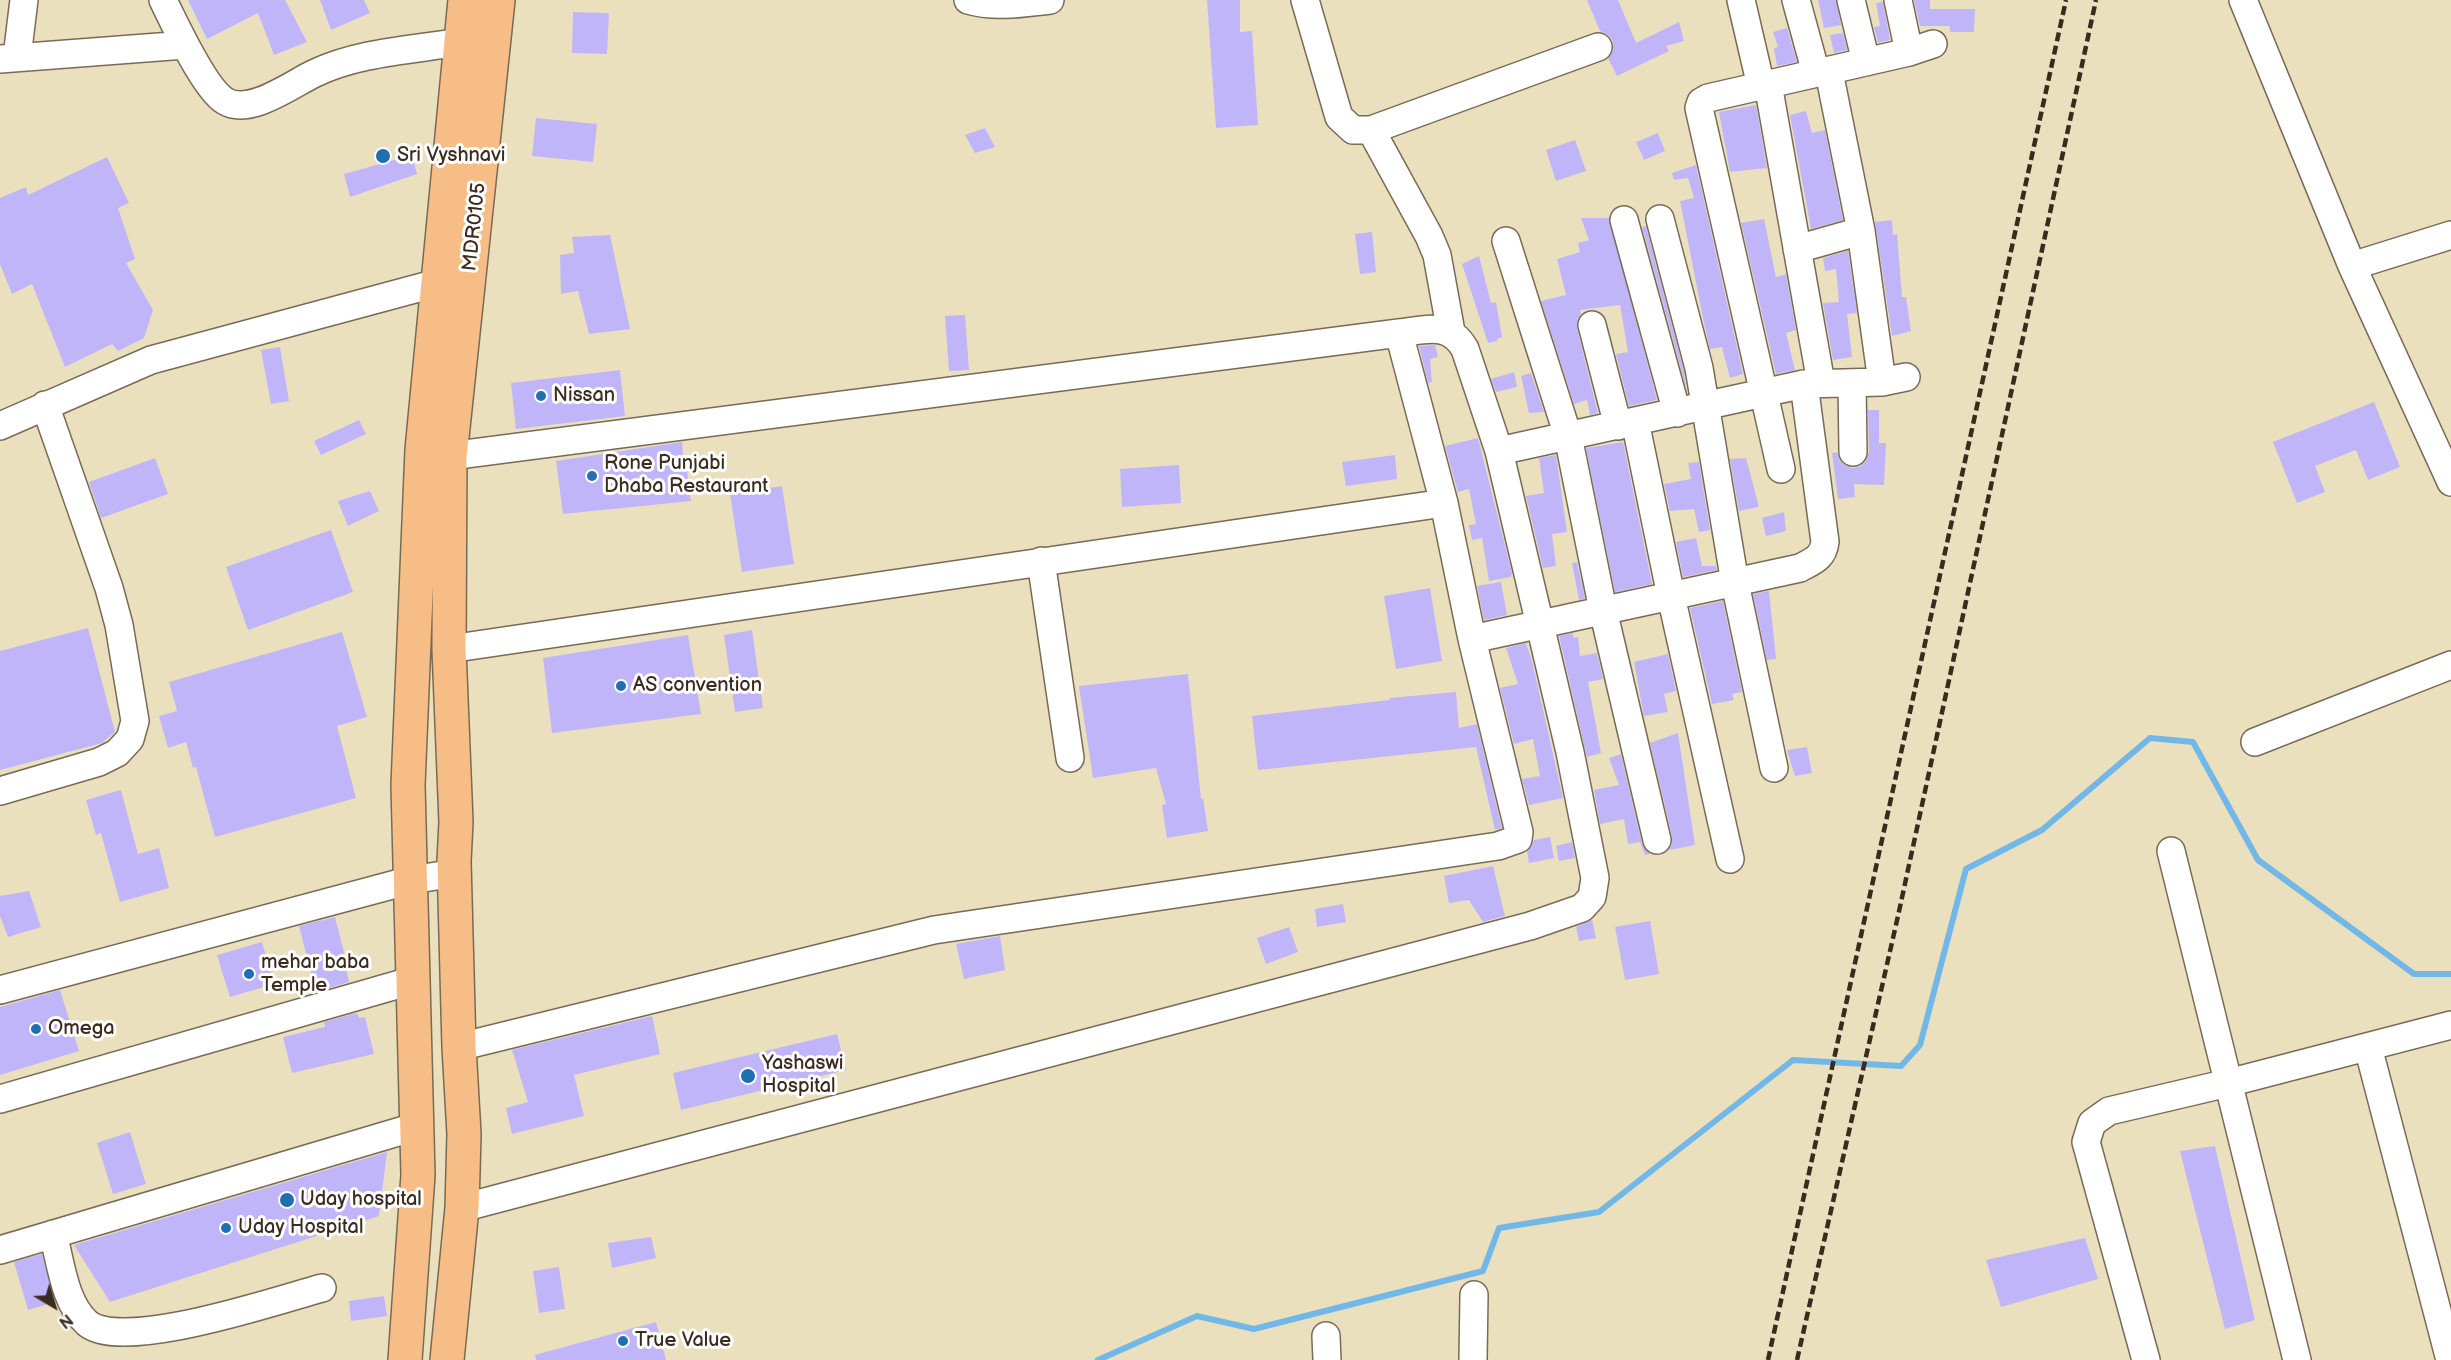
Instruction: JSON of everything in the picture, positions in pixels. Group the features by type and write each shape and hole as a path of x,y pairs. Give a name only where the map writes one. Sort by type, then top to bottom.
{"main road":[{"name":"MDR0105","path":"447,1360 462,1208 464,1134 459,1047 456,822 449,649 436,456 437,283 465,0"},
{"name":"MDR0105","path":"405,1360 418,1175 408,785 436,456 454,418 498,0"}],"street":[{"path":"24,0 8,58 185,45"},
{"path":"163,0 185,45 215,92 225,101 240,106 257,103 345,60 460,42"},
{"path":"968,0 980,4 1018,4 1050,0"},
{"path":"1305,0 1340,117 1353,130 1371,129 1598,47"},
{"path":"1472,639 1800,568 1817,559 1824,552 1812,383 1797,249 1764,85 1741,0"},
{"path":"1499,451 1812,383 1894,380 1823,72 1796,0"},
{"path":"1851,0 1866,62"},
{"path":"1781,469 1699,108 1701,102 1708,98 1921,48 1898,0"},
{"path":"2243,0 2352,266 2451,482"},
{"path":"1371,129 1437,255 1451,332"},
{"path":"1660,219 1698,369 1690,410"},
{"path":"1624,220 1690,410 1734,583 1774,768"},
{"path":"1797,249 1861,231"},
{"path":"2352,266 2451,235"},
{"path":"1506,241 1568,436 1603,610 1657,840"},
{"path":"0,426 151,360 437,283"},
{"path":"1592,325 1627,423 1671,596 1730,859"},
{"path":"436,456 1399,333 1438,329 1451,332 1465,349 1499,451 1570,752 1595,878 1592,897 1582,908 1530,927 462,1208"},
{"path":"459,1047 934,930 1510,843 1518,839 1516,820 1472,639 1444,503 1399,333"},
{"path":"1852,383 1853,452"},
{"path":"0,791 99,762 117,753 130,739 135,722 119,625 109,588 45,405"},
{"path":"449,649 1444,503"},
{"path":"1041,561 1070,758"},
{"path":"2256,742 2451,665"},
{"path":"2170,850 2298,1360"},
{"path":"0,990 411,880 455,873"},
{"path":"0,1100 414,980"},
{"path":"2141,1359 2086,1142 2092,1124 2109,1111 2228,1083 2451,1025"},
{"path":"2368,1047 2450,1360"},
{"path":"0,1250 418,1126"},
{"path":"53,1234 74,1305 88,1324 108,1331 135,1332 168,1329 322,1288"},
{"path":"1473,1360 1474,1295"}],"building":[{"path":"188,0 285,0 307,42 274,55 258,13 207,39"},
{"path":"320,0 364,0 370,13 331,30"},
{"path":"1207,0 1240,0 1240,32 1252,31 1258,125 1216,128"},
{"path":"1587,0 1618,0 1636,43 1679,22 1684,41 1666,46 1669,51 1617,76 1608,58 1613,50 1613,41 1600,31"},
{"path":"1818,0 1836,0 1841,25 1824,28"},
{"path":"1914,0 1930,0 1930,9 1975,9 1974,32 1950,32 1950,26 1920,26"},
{"path":"1883,2 1890,40 1878,43 1874,27 1880,26 1876,3"},
{"path":"573,12 609,13 607,54 572,53"},
{"path":"1787,28 1797,62 1777,66 1774,48 1778,47 1773,32"},
{"path":"1843,33 1847,50 1834,53 1830,35"},
{"path":"1756,105 1767,168 1730,172 1719,112"},
{"path":"1806,111 1812,133 1825,130 1843,220 1811,229 1790,115"},
{"path":"536,118 597,124 593,162 532,156"},
{"path":"985,128 995,147 975,153 965,135"},
{"path":"1658,133 1665,151 1644,160 1636,142"},
{"path":"1575,140 1586,171 1556,181 1546,150"},
{"path":"412,155 417,174 350,197 344,174"},
{"path":"107,157 129,203 118,208 135,259 126,263 153,310 144,338 118,351 112,344 65,367 32,284 12,294 0,264 0,198 26,187 28,195"},
{"path":"1696,165 1743,374 1730,378 1722,347 1710,349 1704,323 1680,201 1694,198 1688,178 1674,180 1672,173"},
{"path":"1581,218 1609,218 1657,400 1629,406 1616,354 1628,352 1620,305 1580,310 1577,329 1598,413 1590,415 1587,400 1574,404 1541,301 1566,295 1557,259 1580,252 1578,243 1589,240"},
{"path":"1764,219 1776,277 1786,274 1796,330 1786,333 1795,370 1776,374 1741,223"},
{"path":"1892,220 1893,235 1897,234 1902,297 1906,297 1911,331 1892,336 1875,222"},
{"path":"1646,226 1684,371 1686,387 1642,227"},
{"path":"1372,232 1376,272 1360,274 1355,234"},
{"path":"610,235 630,329 589,334 578,291 561,294 560,255 574,253 572,237"},
{"path":"1848,251 1857,313 1847,314 1852,357 1833,360 1823,303 1839,302 1836,269 1825,271 1823,258"},
{"path":"1479,256 1491,303 1496,302 1502,337 1488,343 1462,264"},
{"path":"965,315 969,370 949,371 945,316"},
{"path":"1435,345 1438,357 1430,359 1432,382 1428,383 1419,346"},
{"path":"280,347 289,401 271,404 261,350"},
{"path":"620,370 625,416 516,429 511,383"},
{"path":"1514,372 1517,387 1496,392 1491,379"},
{"path":"1531,373 1544,412 1529,413 1521,376"},
{"path":"2374,402 2400,467 2368,480 2356,450 2315,466 2325,492 2297,503 2273,442"},
{"path":"1868,410 1879,410 1879,443 1886,443 1884,485 1854,484 1855,497 1838,499 1832,453 1837,452 1840,461 1846,466 1853,468 1861,466 1869,452"},
{"path":"359,420 366,434 321,455 314,441"},
{"path":"1478,438 1512,573 1511,577 1489,581 1482,538 1472,540 1469,525 1476,524 1469,489 1458,492 1445,446"},
{"path":"682,442 684,470 687,470 691,501 563,514 556,461"},
{"path":"1623,442 1652,584 1615,592 1586,448"},
{"path":"1395,455 1397,479 1346,486 1342,462"},
{"path":"1556,455 1567,532 1552,534 1556,566 1543,568 1526,496 1544,493 1539,458"},
{"path":"155,458 168,494 101,518 89,482"},
{"path":"1746,458 1759,507 1739,511 1730,459"},
{"path":"1699,462 1710,530 1699,532 1694,509 1670,511 1664,484 1691,479 1688,463"},
{"path":"1179,465 1181,503 1122,507 1120,469"},
{"path":"782,486 794,564 742,572 730,494"},
{"path":"370,491 379,511 348,526 338,501"},
{"path":"1784,512 1786,531 1766,536 1762,518"},
{"path":"331,530 353,592 248,630 226,567"},
{"path":"1696,538 1702,566 1716,566 1717,570 1683,577 1676,542"},
{"path":"1577,562 1585,598 1579,600 1572,563"},
{"path":"1501,582 1507,615 1484,620 1477,586"},
{"path":"1430,588 1442,661 1396,669 1384,596"},
{"path":"1769,591 1776,659 1767,660 1753,594"},
{"path":"1723,601 1742,692 1732,694 1734,700 1712,704 1690,608"},
{"path":"88,628 115,732 102,743 0,770 0,651"},
{"path":"752,630 763,708 735,712 724,635"},
{"path":"342,632 367,717 337,726 356,798 215,837 196,767 193,768 186,742 168,748 159,716 177,711 169,682"},
{"path":"1573,633 1573,638 1578,637 1580,656 1597,653 1603,679 1588,682 1601,753 1587,757 1559,636"},
{"name":"AS convention","path":"688,635 701,714 552,733 543,658"},
{"path":"1526,643 1563,798 1529,805 1522,779 1540,776 1533,739 1514,744 1500,688 1518,684 1506,648"},
{"path":"1668,654 1676,691 1664,694 1668,712 1644,716 1634,662"},
{"path":"1188,674 1201,799 1203,798 1208,831 1167,838 1162,805 1166,804 1156,768 1093,778 1079,686"},
{"path":"1456,692 1459,728 1477,724 1502,828 1495,830 1476,747 1258,770 1252,716 1390,700 1389,698"},
{"path":"1678,733 1695,845 1669,850 1672,836 1650,743"},
{"path":"1807,747 1812,773 1795,776 1787,750"},
{"path":"1621,754 1642,844 1650,854 1645,855 1640,842 1628,844 1624,819 1600,824 1594,790 1619,785 1609,758"},
{"path":"121,790 138,854 159,848 169,888 120,902 101,833 96,835 86,800"},
{"path":"1550,837 1554,858 1529,863 1527,851 1534,840"},
{"path":"1572,842 1575,858 1559,861 1556,846"},
{"path":"1493,866 1505,916 1483,922 1469,900 1449,903 1444,876"},
{"path":"29,891 41,927 8,937 0,916 0,896"},
{"path":"1343,904 1346,922 1317,927 1315,909"},
{"path":"335,917 349,982 316,992 299,926"},
{"path":"1592,920 1596,938 1579,941 1576,927"},
{"path":"1650,921 1659,974 1625,980 1615,927"},
{"path":"1289,927 1298,952 1266,964 1257,938"},
{"path":"1000,936 1005,970 964,979 956,944"},
{"path":"262,942 274,984 230,997 217,955"},
{"name":"Omega","path":"60,990 79,1051 0,1075 0,1007"},
{"path":"357,1013 359,1018 365,1017 374,1054 292,1073 283,1037 325,1027 324,1022"},
{"path":"652,1016 660,1054 574,1075 584,1116 512,1134 506,1108 528,1102 512,1050"},
{"path":"837,1034 846,1070 681,1110 673,1073"},
{"path":"130,1132 146,1184 113,1194 97,1143"},
{"path":"2215,1146 2255,1320 2225,1329 2180,1151"},
{"name":"Uday Hospital","path":"387,1152 379,1216 110,1302 74,1245"},
{"path":"651,1237 656,1258 612,1268 608,1243"},
{"path":"2085,1238 2098,1279 2001,1307 1986,1260"},
{"path":"42,1254 55,1302 28,1310 14,1262"},
{"path":"559,1267 565,1309 539,1313 533,1271"},
{"path":"384,1296 387,1316 351,1321 349,1301"},
{"name":"True Value","path":"656,1322 666,1360 536,1360 535,1355"}],"waterway":[{"path":"1098,1360 1197,1316 1254,1329 1483,1271 1499,1228 1599,1212 1793,1060 1901,1066 1920,1045 1966,869 2042,830 2150,738 2193,742 2258,860 2414,974 2451,974"}],"railway":[{"path":"1768,1360 2066,0"},
{"path":"1797,1360 1898,916 2096,0"}],"place":[{"name":"Sri Vyshnavi","path":"383,156"},
{"name":"Nissan","path":"541,396"},
{"name":"Rone Punjabi Dhaba Restaurant","path":"592,476"},
{"name":"AS convention","path":"621,686"},
{"name":"mehar baba Temple","path":"249,974"},
{"name":"Omega","path":"36,1029"},
{"name":"Yashaswi Hospital","path":"748,1076"},
{"name":"Uday hospital","path":"287,1200"},
{"name":"Uday Hospital","path":"226,1228"},
{"name":"True Value","path":"623,1341"}]}
